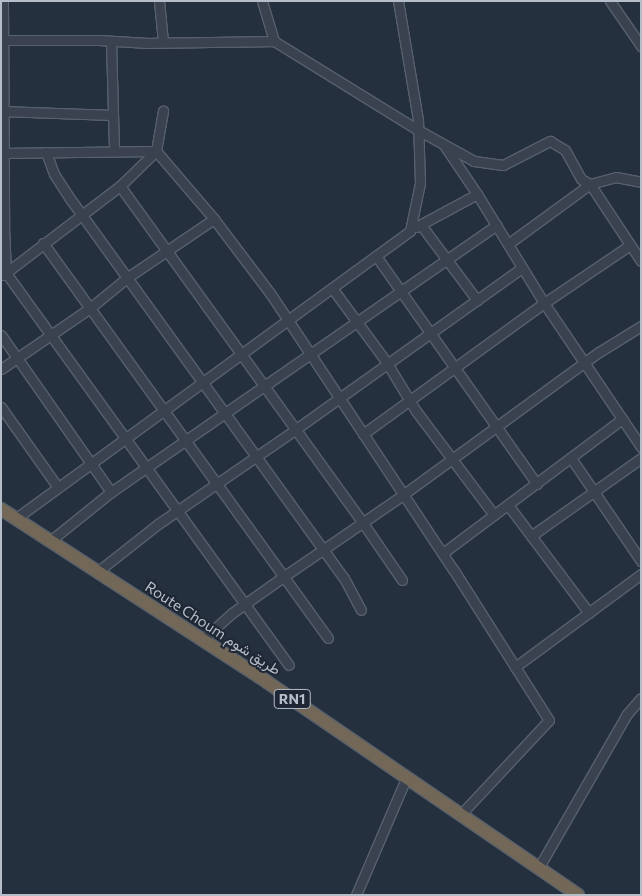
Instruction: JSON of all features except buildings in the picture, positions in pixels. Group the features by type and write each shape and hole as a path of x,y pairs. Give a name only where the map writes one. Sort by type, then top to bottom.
{"highway":[{"name":"Route Choum طريق شوم","path":"1,509 407,776 578,895"}],"street":[{"path":"3,1 2,153 4,274 51,335 289,665"},
{"path":"159,1 163,42"},
{"path":"262,1 274,41"},
{"path":"398,1 418,130 420,183 410,231"},
{"path":"610,1 641,46"},
{"path":"2,40 274,41 418,130 474,161 503,165 550,141 565,150 581,179 590,184 641,262"},
{"path":"111,41 114,151"},
{"path":"2,111 113,114"},
{"path":"4,274 120,186 156,151 162,111"},
{"path":"443,143 583,363 641,446"},
{"path":"2,153 156,151 214,219 288,320 443,553 549,720 462,813"},
{"path":"46,152 54,174 344,578 361,610"},
{"path":"508,244 590,184 616,177 641,182"},
{"path":"120,186 364,523 402,580"},
{"path":"15,518 57,486 91,465 410,231 477,194"},
{"path":"1,369 90,308 128,277 214,219"},
{"path":"421,225 477,300"},
{"path":"50,541 111,492 264,384 496,225"},
{"path":"43,243 163,412 328,638"},
{"path":"364,434 544,303 630,245"},
{"path":"376,256 537,484"},
{"path":"97,572 215,483 340,399 387,363 522,268"},
{"path":"332,288 387,363 409,401 494,515"},
{"path":"202,640 232,613 245,606 283,577 364,523 583,363 641,326"},
{"path":"1,335 111,492"},
{"path":"1,407 57,486"},
{"path":"443,553 622,419"},
{"path":"571,458 641,561"},
{"path":"531,536 641,458"},
{"path":"508,505 589,613"},
{"path":"515,667 641,574"},
{"path":"539,867 627,714 641,698"},
{"path":"356,895 407,776"}]}
